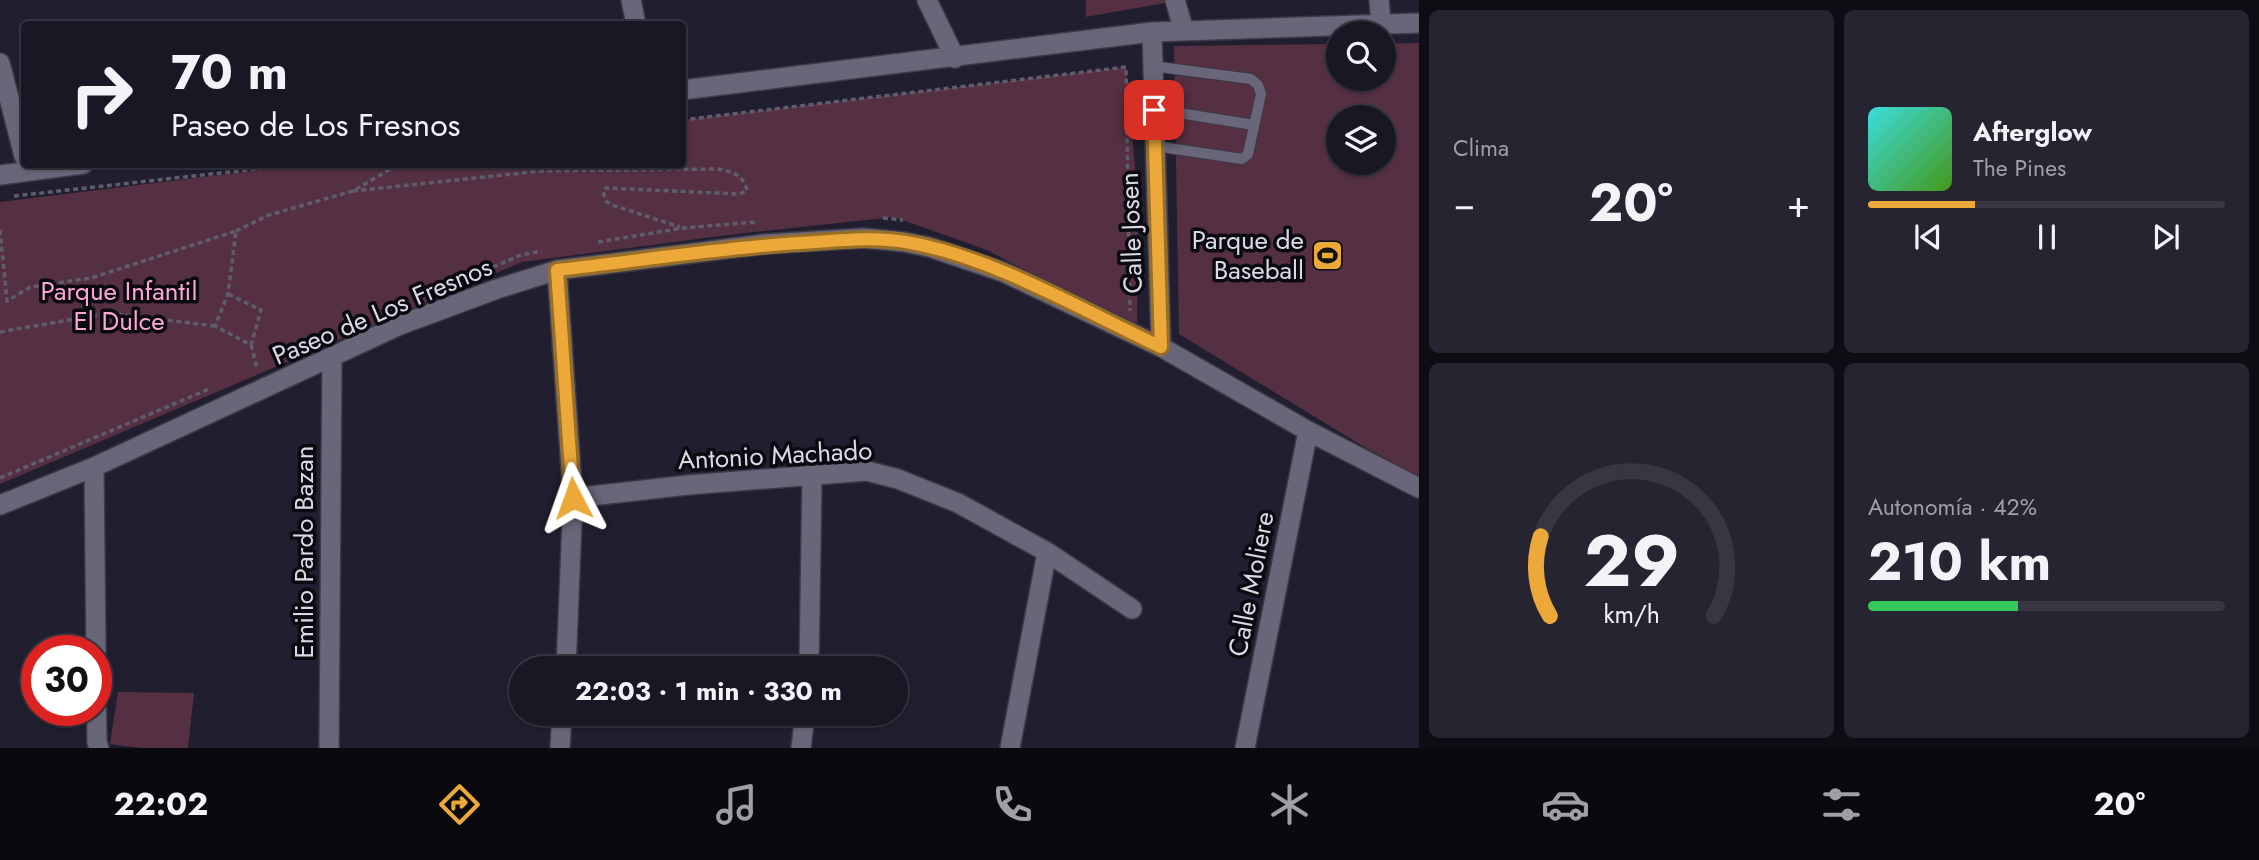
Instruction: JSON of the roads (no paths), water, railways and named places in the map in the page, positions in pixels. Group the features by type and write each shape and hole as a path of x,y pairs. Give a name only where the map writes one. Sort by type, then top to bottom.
{"street":[{"path":"631,0 635,21"},
{"path":"928,0 955,58"},
{"path":"1175,0 1184,31"},
{"path":"1379,0 1381,21"},
{"path":"1396,23 1419,23"},
{"path":"686,90 1152,32 1326,25"},
{"name":"Calle Josen","path":"1152,32 1161,347"},
{"path":"0,64 21,145"},
{"path":"0,175 21,166"},
{"name":"Paseo de Los Fresnos","path":"0,505 94,467 400,325 557,270 765,244 864,238 929,247 1003,272 1161,347 1308,431 1419,488"},
{"path":"557,270 573,498 566,656"},
{"name":"Emilio Pardo Bazan","path":"329,748 332,357"},
{"name":"Calle Moliere","path":"1245,748 1308,431"},
{"path":"94,467 96,635"},
{"name":"Antonio Machado","path":"573,498 688,485 867,471 898,478 958,503 1047,552 1132,609"},
{"path":"809,656 812,477"},
{"path":"1010,748 1047,552"},
{"path":"97,726 99,748"},
{"path":"560,748 561,726"},
{"path":"801,748 804,726"}],"lane":[{"path":"1153,66 1251,79 1258,85 1261,94 1248,154 1242,159 1155,146"},
{"path":"1154,110 1254,125"}],"place":[{"name":"Parque de Baseball","path":"1327,255"}],"park label":[{"name":"Parque Infantil El Dulce","path":"119,306"}]}
